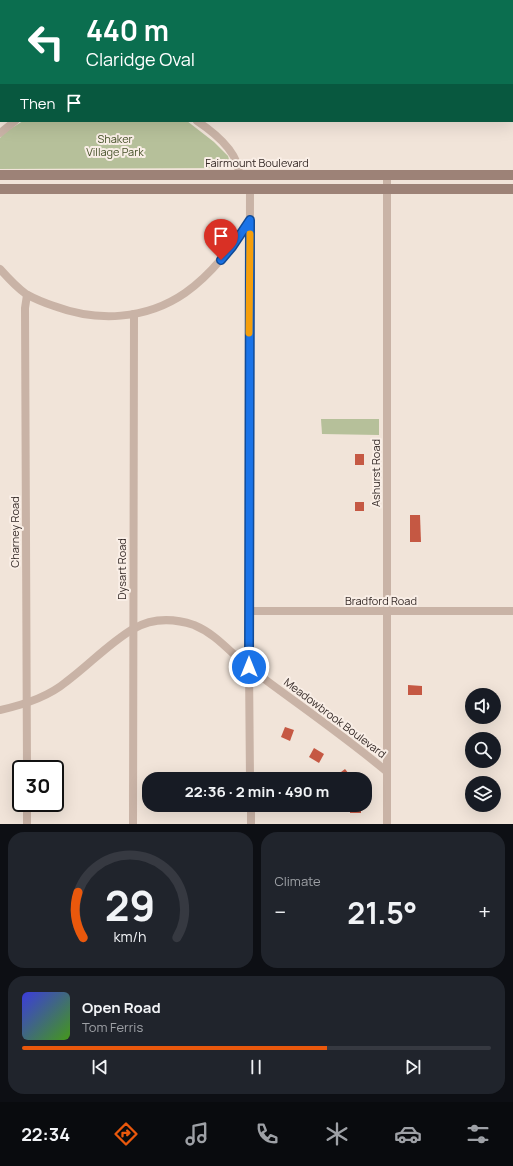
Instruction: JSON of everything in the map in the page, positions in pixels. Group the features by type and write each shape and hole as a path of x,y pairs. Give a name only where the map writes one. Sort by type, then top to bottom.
{"main road":[{"name":"Fairmount Boulevard","path":"0,175 513,175"},
{"path":"0,189 513,189"}],"street":[{"path":"0,133 14,122"},
{"path":"198,122 215,135 233,156 238,165 239,175"},
{"name":"Ashurst Road","path":"386,771 387,175"},
{"path":"250,189 250,772"},
{"path":"0,269 12,283 27,295 48,304 81,314 105,316 134,314 170,301 184,294 197,284 224,256 250,220"},
{"name":"Charney Road","path":"27,295 25,308 27,760"},
{"name":"Dysart Road","path":"133,824 134,314"},
{"name":"Bradford Road","path":"249,611 513,611"},
{"name":"Meadowbrook Boulevard","path":"0,710 51,692 66,683 115,642 143,624 162,620 172,620 192,625 214,636 249,667 354,745 386,771 386,824"},
{"path":"27,812 27,824"},
{"path":"251,812 251,824"}],"green space":[{"name":"Shaker Village Park","path":"21,122 188,122 214,142 228,156 230,163 226,168 0,169 0,138 4,133"},
{"path":"321,419 379,419 379,435 322,434"}],"building":[{"path":"355,454 364,454 364,465 355,465"},
{"path":"355,502 364,502 364,511 355,511"},
{"path":"410,515 420,515 421,542 410,542"},
{"path":"408,685 422,686 422,695 408,695"},
{"path":"285,727 294,730 290,741 281,737"},
{"path":"314,748 324,754 319,763 309,757"},
{"path":"350,812 361,812 361,813"}],"slow traffic":[{"path":"249,333 250,234"}],"route":[{"path":"221,260 232,247 250,220 249,667"}]}
